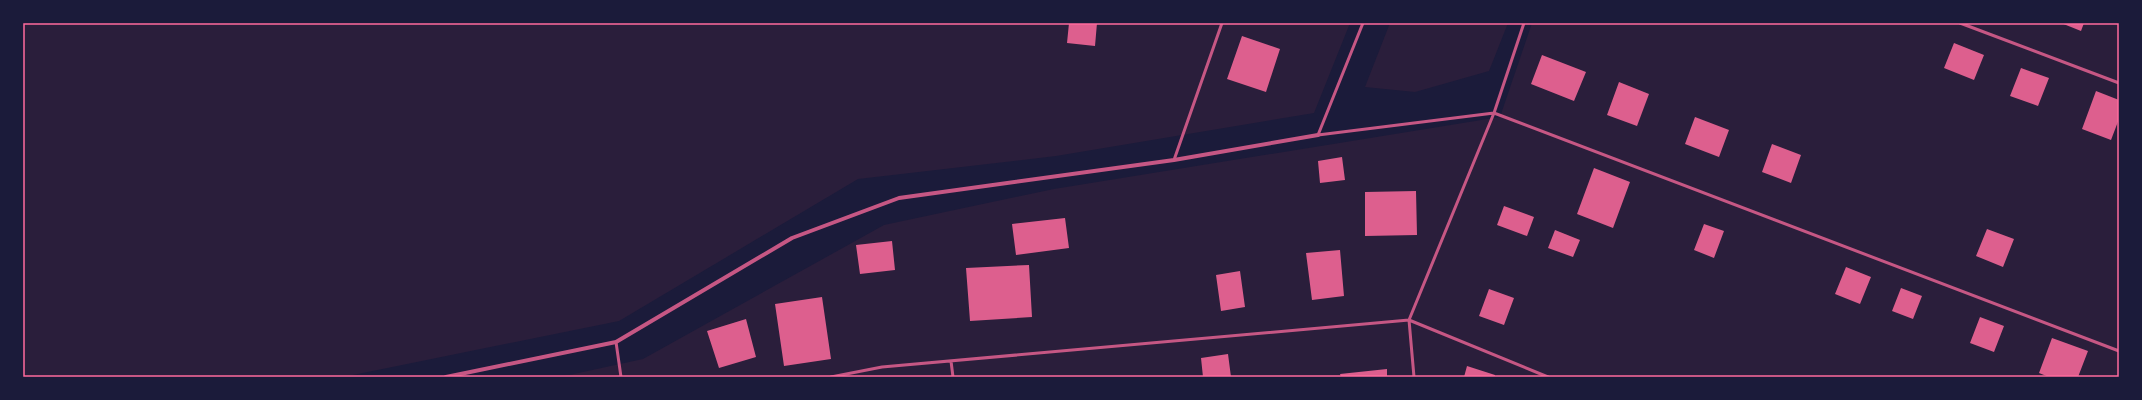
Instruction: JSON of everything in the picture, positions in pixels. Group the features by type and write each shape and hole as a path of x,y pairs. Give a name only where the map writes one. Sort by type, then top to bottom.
{"street":[{"path":"446,377 616,342 792,238 899,198 1174,160 1318,135"}],"lane":[{"path":"1174,160 1222,23"},
{"path":"1363,23 1318,135 1494,113 2119,351"},
{"path":"1414,377 1409,320 1494,113 1524,23"},
{"path":"1960,23 2119,84"},
{"path":"831,377 882,368 951,361 1409,320 1548,377"},
{"path":"616,342 621,377"},
{"path":"951,361 953,377"}],"shaded area":[{"path":"23,23 1350,23 1314,113 1056,156 858,179 619,321 343,377 23,377"},
{"path":"1390,23 1508,23 1489,71 1415,92 1365,87"},
{"path":"1532,23 2119,23 2119,377 560,377 643,359 884,225 1054,189 1500,117"}],"building":[{"path":"1069,23 1097,23 1095,46 1067,43"},
{"path":"2061,23 2084,23 2081,31"},
{"path":"1242,36 1280,49 1266,92 1227,79"},
{"path":"1954,43 1984,55 1974,80 1944,68"},
{"path":"1542,55 1586,72 1574,101 1531,84"},
{"path":"2021,68 2049,78 2038,106 2010,96"},
{"path":"1619,82 1649,94 1637,126 1607,115"},
{"path":"2096,91 2119,100 2119,119 2111,140 2082,129"},
{"path":"1695,117 1729,130 1719,157 1685,144"},
{"path":"1772,144 1801,155 1791,183 1762,172"},
{"path":"1342,157 1345,180 1320,183 1318,161"},
{"path":"1594,168 1630,182 1613,228 1577,214"},
{"path":"1416,191 1417,235 1365,236 1365,192"},
{"path":"1504,206 1534,217 1527,236 1497,225"},
{"path":"1065,218 1069,248 1016,255 1012,224"},
{"path":"1704,224 1724,231 1714,258 1694,250"},
{"path":"1987,229 2014,239 2003,267 1976,256"},
{"path":"1555,230 1580,240 1573,257 1548,248"},
{"path":"892,241 895,270 860,274 856,245"},
{"path":"1340,250 1344,296 1312,300 1306,253"},
{"path":"1029,265 1032,317 970,321 966,268"},
{"path":"1846,267 1871,277 1860,304 1835,294"},
{"path":"1240,271 1245,307 1221,311 1216,275"},
{"path":"1901,288 1922,296 1913,319 1892,311"},
{"path":"1489,289 1514,298 1504,325 1479,316"},
{"path":"822,297 831,359 784,366 775,304"},
{"path":"1980,317 2004,326 1994,352 1970,343"},
{"path":"746,319 756,357 719,368 707,331"},
{"path":"2052,338 2088,351 2078,377 2049,377 2039,373"},
{"path":"1228,354 1231,377 1203,377 1201,358"},
{"path":"1467,366 1495,375 1495,377 1464,377"},
{"path":"1387,369 1387,377 1341,377 1340,374"}]}
